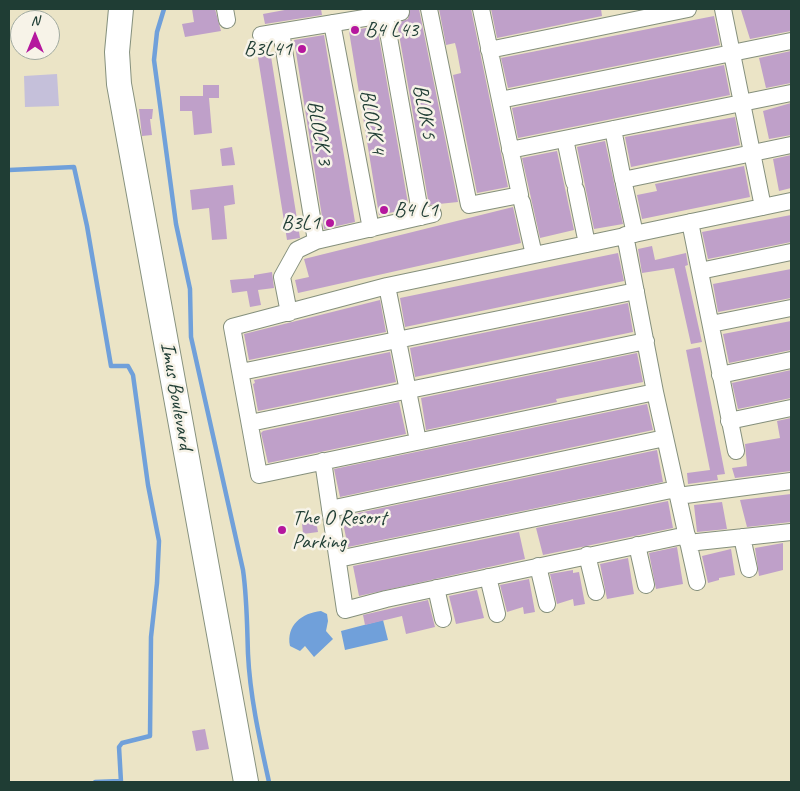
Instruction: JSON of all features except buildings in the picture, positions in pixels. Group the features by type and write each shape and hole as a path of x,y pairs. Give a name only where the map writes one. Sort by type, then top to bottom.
{"main road":[{"name":"Imus Boulevard","path":"104,9 101,53 104,87 230,782"},
{"name":"Imus Boulevard","path":"120,9 117,52 119,84 246,782"}],"street":[{"path":"429,9 469,205 520,195 481,9"},
{"path":"489,50 611,17 688,9"},
{"path":"723,9 763,207"},
{"name":"BLOK 5","path":"332,23 393,14 427,216 370,229"},
{"path":"261,35 332,23"},
{"name":"BLOCK 4","path":"332,23 370,229"},
{"name":"BLOCK 3","path":"281,32 316,241"},
{"path":"500,100 791,41"},
{"path":"510,150 791,93"},
{"path":"613,129 623,180 791,145"},
{"path":"565,139 587,244"},
{"path":"624,184 636,291 655,392 697,582"},
{"path":"655,392 259,475 232,327 387,286 791,201"},
{"path":"522,202 534,255"},
{"path":"690,222 736,451"},
{"path":"289,313 282,277 297,250 316,241 370,229"},
{"path":"700,271 791,252"},
{"path":"387,286 418,441"},
{"path":"241,372 636,291"},
{"path":"710,324 791,308"},
{"path":"250,423 646,341"},
{"path":"720,375 791,360"},
{"path":"729,420 791,408"},
{"path":"330,509 665,438"},
{"path":"323,462 345,610 436,588 637,545 687,539 791,535"},
{"path":"338,559 677,492 791,482"},
{"path":"742,537 749,569"},
{"path":"637,545 646,585"},
{"path":"587,556 596,592"},
{"path":"538,566 547,604"},
{"path":"488,577 497,614"},
{"path":"436,588 443,619"}],"shaded area":[{"path":"57,74 59,106 25,107 24,76"}],"water":[{"path":"321,611 327,614 326,631 333,639 314,657 305,646 300,651 290,646 290,632 297,621 308,614"},
{"path":"383,620 388,640 345,650 341,631"}],"waterway":[{"path":"164,9 157,32 154,60 176,224 190,289 191,337 243,570 251,686 269,782"},
{"path":"9,170 74,167 87,226 111,366 128,366 133,375 148,485 159,541 151,637 150,736 122,743 119,747 121,782"},
{"path":"95,782 120,781"}],"place":[{"name":"B4 L43","path":"355,30"},
{"name":"B3L41","path":"302,49"},
{"name":"B4 L1","path":"384,210"},
{"name":"B3L1","path":"330,223"},
{"name":"The O Resort Parking","path":"282,530"}]}
